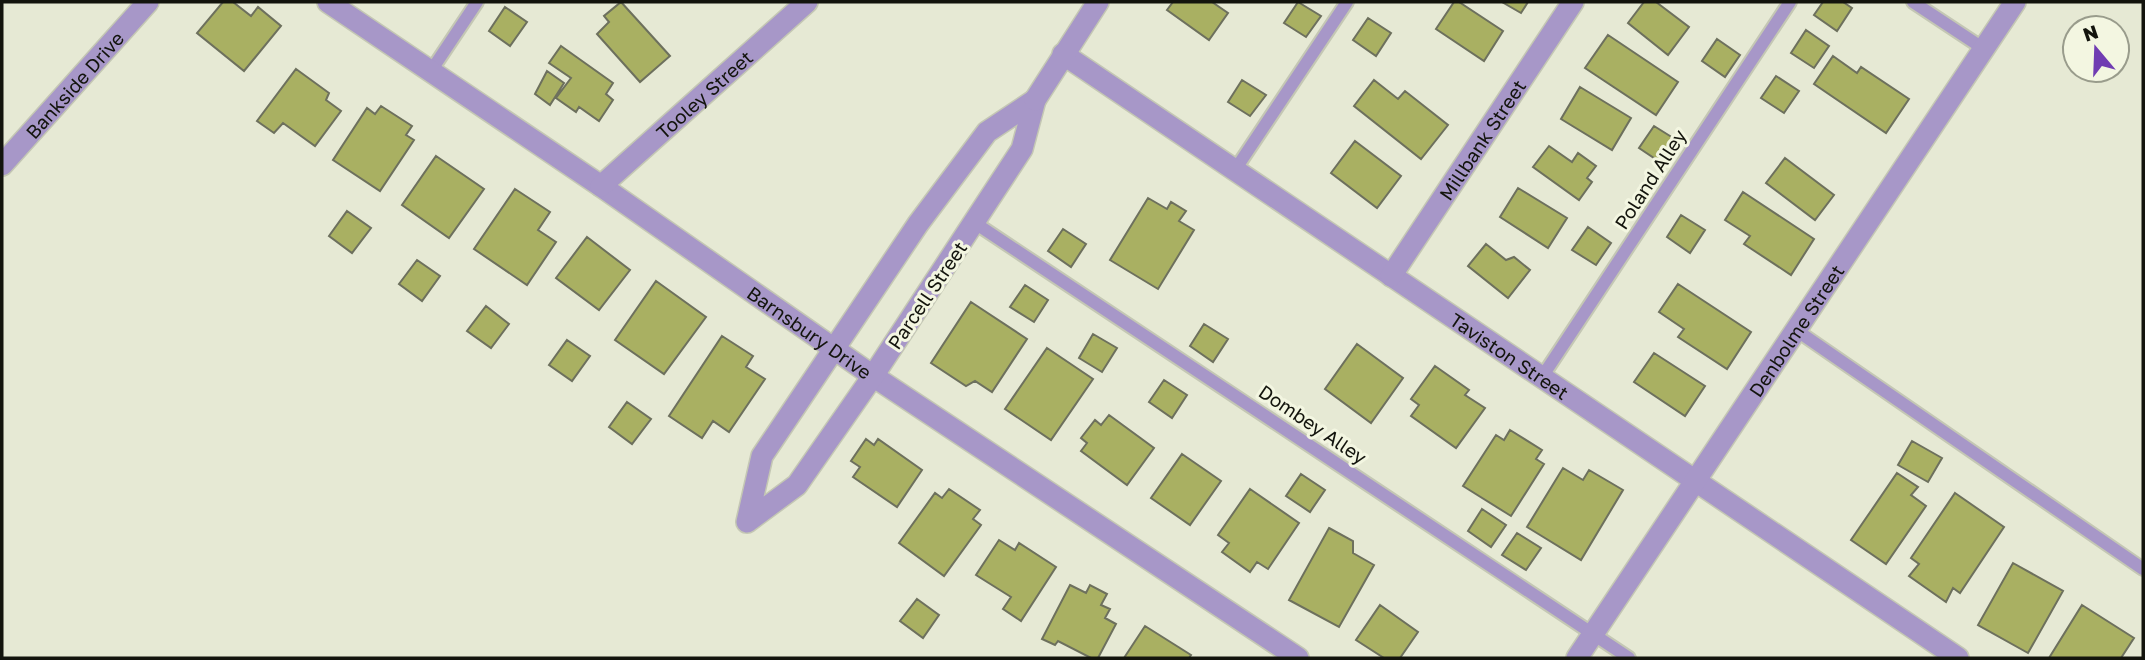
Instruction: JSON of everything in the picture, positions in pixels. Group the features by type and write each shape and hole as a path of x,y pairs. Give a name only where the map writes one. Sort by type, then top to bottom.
{"street":[{"name":"Bankside Drive","path":"2,165 148,2"},
{"name":"Barnsbury Drive","path":"328,2 601,186 873,376 1298,658"},
{"name":"Tooley Street","path":"601,186 807,2"},
{"name":"Parcell Street","path":"1035,100 986,132 918,224 762,456 747,522 797,485 873,376 1022,149 1035,100 1098,2"},
{"name":"Millbank Street","path":"1391,276 1573,2"},
{"name":"Denbolme Street","path":"1577,658 2015,2"},
{"name":"Taviston Street","path":"1063,54 1958,658"}],"lane":[{"path":"431,71 477,2"},
{"path":"1235,170 1347,2"},
{"name":"Poland Alley","path":"1542,377 1790,2"},
{"path":"1913,2 1984,49"},
{"name":"Dombey Alley","path":"975,223 1629,658"},
{"path":"1796,330 2143,569"}],"building":[{"path":"223,2 233,2 251,16 258,7 281,26 244,71 197,33"},
{"path":"621,2 670,56 640,82 597,34 609,22 604,16"},
{"path":"1173,2 1212,2 1228,13 1209,40 1167,10"},
{"path":"1298,2 1321,16 1306,37 1284,23"},
{"path":"1454,2 1459,2 1503,31 1484,61 1436,29"},
{"path":"1502,2 1528,2 1521,13"},
{"path":"1644,2 1656,2 1689,27 1668,55 1628,23"},
{"path":"1823,2 1843,2 1852,8 1837,31 1814,15"},
{"path":"505,7 527,22 510,46 489,31"},
{"path":"1368,18 1391,33 1376,56 1353,40"},
{"path":"1806,30 1829,46 1814,68 1791,53"},
{"path":"1608,35 1678,82 1656,115 1585,68"},
{"path":"1717,39 1740,55 1725,77 1702,61"},
{"path":"561,46 613,83 606,94 613,100 599,121 579,107 576,112 556,98 571,78 549,63"},
{"path":"1833,56 1857,73 1861,67 1909,99 1886,133 1814,84"},
{"path":"296,69 329,93 326,100 341,111 315,146 283,123 274,133 257,121"},
{"path":"547,71 564,83 550,105 535,94"},
{"path":"1776,76 1799,91 1784,113 1761,98"},
{"path":"1242,80 1266,95 1250,116 1228,102"},
{"path":"1374,80 1398,99 1405,91 1448,125 1421,159 1354,106"},
{"path":"1580,87 1631,118 1612,150 1561,119"},
{"path":"381,106 412,126 406,135 414,140 380,191 333,160 367,108 375,114"},
{"path":"1654,126 1678,141 1663,164 1639,148"},
{"path":"1355,141 1401,176 1377,208 1331,173"},
{"path":"1549,146 1572,162 1578,153 1596,166 1587,178 1592,182 1579,200 1533,167"},
{"path":"436,156 484,189 449,238 402,205"},
{"path":"1785,158 1834,195 1815,220 1766,183"},
{"path":"1518,188 1567,218 1548,248 1500,217"},
{"path":"515,189 550,212 538,230 556,242 527,285 474,249"},
{"path":"1743,192 1814,239 1791,275 1744,244 1750,236 1725,220"},
{"path":"1148,198 1167,209 1171,202 1186,211 1179,221 1194,230 1158,289 1110,260"},
{"path":"347,211 371,228 352,253 329,236"},
{"path":"1681,215 1705,230 1690,253 1667,237"},
{"path":"1588,227 1611,243 1596,265 1572,250"},
{"path":"1063,229 1086,244 1071,267 1048,251"},
{"path":"587,237 630,270 599,310 556,278"},
{"path":"1486,244 1506,260 1514,257 1530,270 1508,298 1468,266"},
{"path":"417,260 440,276 422,301 399,284"},
{"path":"656,281 706,317 664,374 615,340"},
{"path":"1678,284 1751,332 1727,369 1678,337 1684,329 1659,312"},
{"path":"1025,285 1048,300 1034,322 1010,307"},
{"path":"971,302 1027,339 992,392 975,381 966,386 931,363"},
{"path":"486,306 509,324 491,348 467,331"},
{"path":"1204,324 1228,339 1213,362 1190,346"},
{"path":"1093,334 1117,348 1102,372 1079,358"},
{"path":"722,336 753,356 746,367 765,379 729,432 713,421 702,438 669,416"},
{"path":"567,340 590,356 572,381 549,365"},
{"path":"1357,344 1403,378 1371,423 1325,389"},
{"path":"1047,348 1093,379 1051,440 1005,409"},
{"path":"1654,353 1705,386 1685,416 1634,382"},
{"path":"1435,366 1469,390 1465,395 1485,408 1456,448 1411,416 1419,405 1411,399"},
{"path":"1164,380 1187,395 1172,418 1149,402"},
{"path":"627,402 651,419 632,444 609,427"},
{"path":"1109,415 1154,448 1127,485 1081,451 1087,443 1081,438 1095,420 1101,425"},
{"path":"1510,430 1542,450 1536,459 1544,464 1511,516 1463,486 1496,435 1504,440"},
{"path":"866,439 874,445 878,439 922,470 897,507 853,477 860,467 851,461"},
{"path":"1912,441 1942,458 1928,482 1898,465"},
{"path":"1182,454 1221,481 1190,525 1151,498"},
{"path":"1563,468 1583,480 1589,470 1623,490 1581,560 1527,527"},
{"path":"1897,473 1918,487 1911,495 1926,506 1886,564 1851,540"},
{"path":"1301,474 1325,490 1310,512 1286,496"},
{"path":"949,489 980,510 973,519 981,525 944,576 899,543 935,493 942,498"},
{"path":"1250,489 1299,523 1268,569 1257,562 1250,572 1222,552 1229,543 1218,535"},
{"path":"1955,493 2004,527 1960,593 1953,588 1946,602 1909,576 1919,564 1911,558"},
{"path":"1482,509 1506,525 1491,547 1468,531"},
{"path":"1329,528 1353,541 1353,553 1374,565 1339,627 1289,600"},
{"path":"1517,533 1541,548 1526,570 1502,555"},
{"path":"999,540 1015,550 1019,543 1056,567 1021,621 1003,609 1011,597 976,575"},
{"path":"2013,563 2063,591 2028,653 1978,625"},
{"path":"1070,585 1086,593 1090,585 1107,594 1101,605 1110,609 1105,618 1116,624 1098,658 1091,658 1058,641 1055,645 1042,639"},
{"path":"917,599 939,615 923,638 900,621"},
{"path":"1380,605 1418,632 1400,658 1384,658 1356,640"},
{"path":"2082,605 2134,638 2121,658 2049,658"},
{"path":"1145,626 1191,655 1189,658 1124,658"}]}
